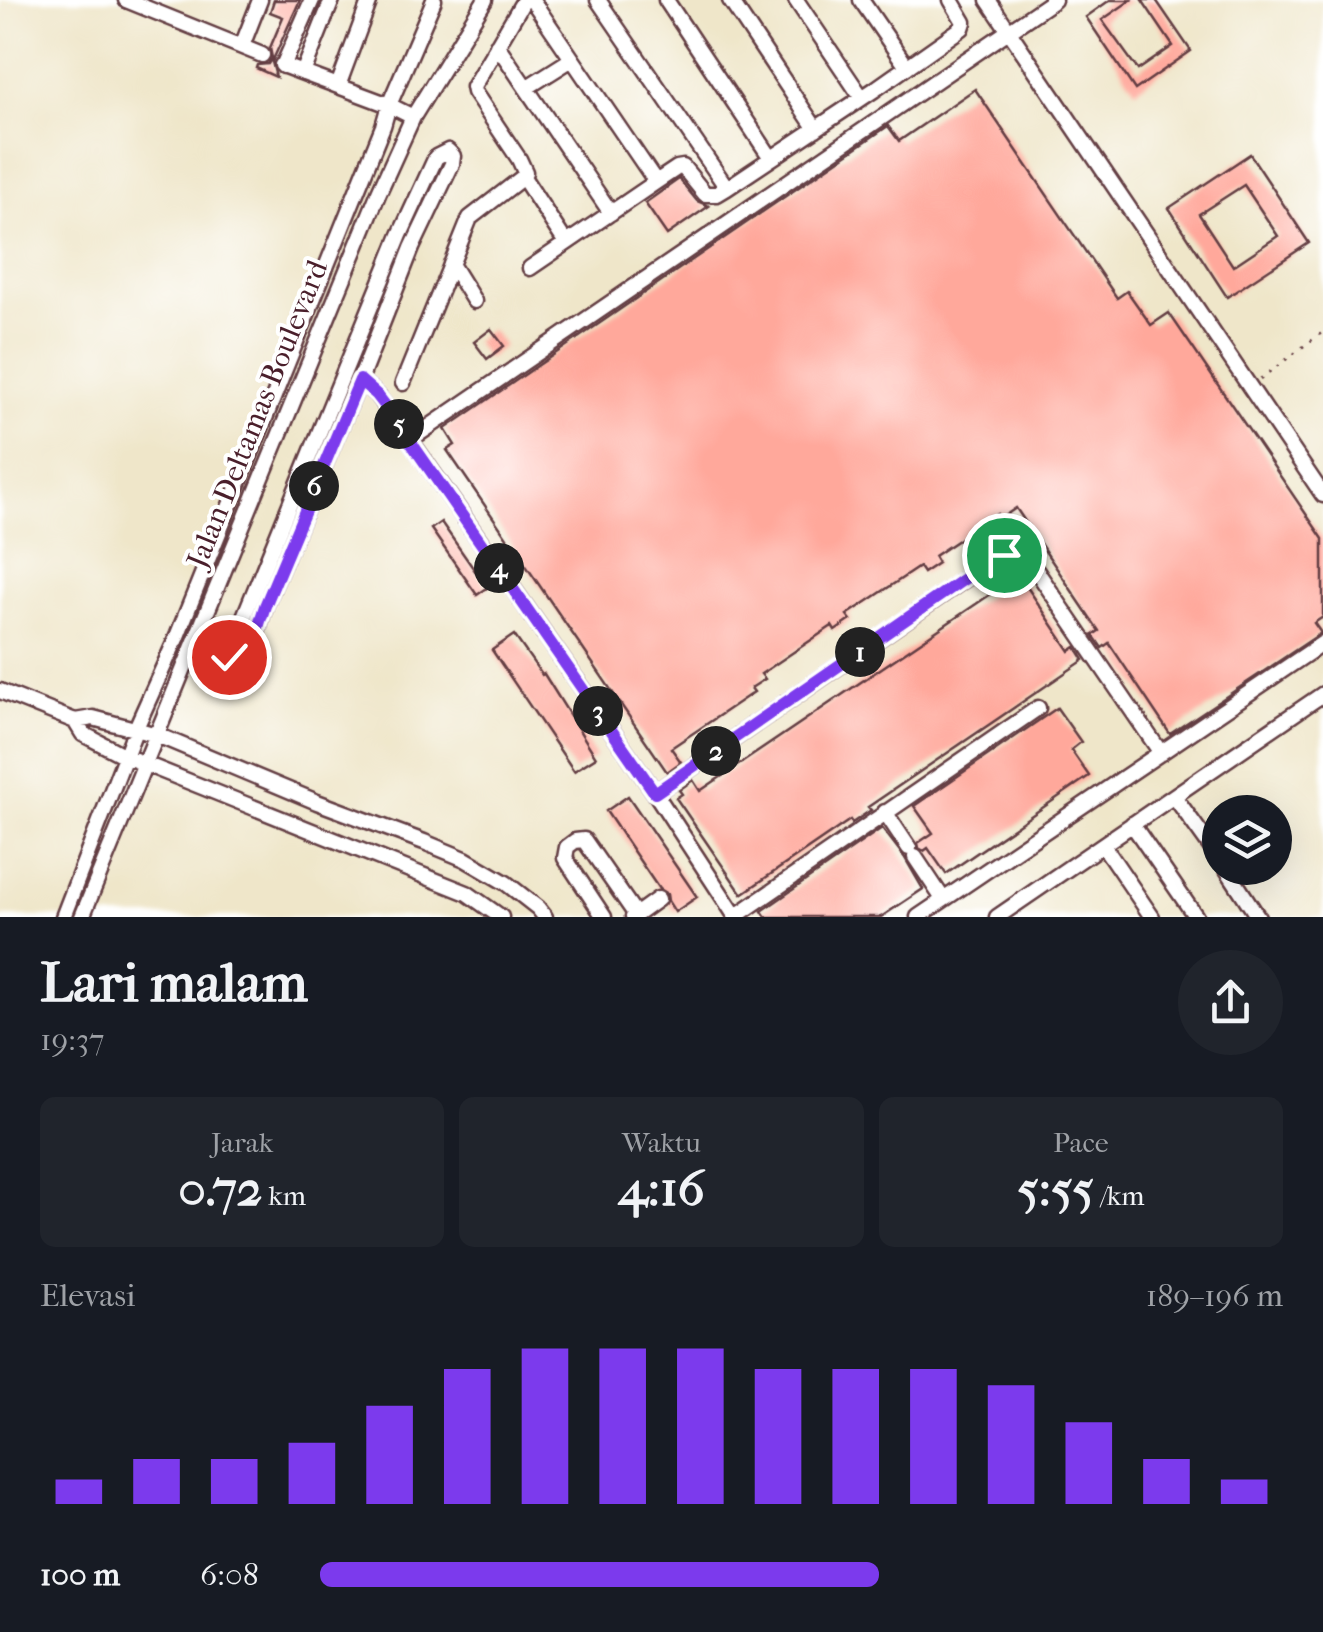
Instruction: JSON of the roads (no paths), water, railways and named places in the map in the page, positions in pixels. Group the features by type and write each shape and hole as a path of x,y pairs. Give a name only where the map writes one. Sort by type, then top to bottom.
{"street":[{"path":"126,0 262,55"},
{"path":"242,46 260,0"},
{"path":"312,0 283,65 413,117"},
{"path":"303,73 332,0"},
{"path":"338,86 370,0"},
{"path":"63,917 136,728 176,640 434,0"},
{"name":"Jalan Deltamas Boulevard","path":"82,917 372,209 413,117 485,0"},
{"path":"403,383 470,218 525,172 473,89 524,0"},
{"path":"532,0 656,182"},
{"path":"598,0 727,188"},
{"path":"666,0 771,158"},
{"path":"730,0 816,129"},
{"path":"796,0 862,98"},
{"path":"861,0 907,66"},
{"path":"530,268 681,167 704,194 717,194 727,188 962,28 964,22 951,0"},
{"path":"988,0 1323,495"},
{"path":"410,440 1054,0"},
{"path":"497,45 611,212"},
{"path":"526,88 572,58"},
{"path":"451,153 452,164 412,248 360,380 265,606 248,658 241,666 232,664 230,651 400,235 436,157 451,153"},
{"path":"523,177 566,243"},
{"path":"451,264 474,302"},
{"path":"360,380 377,395 410,440 655,793 736,917 1038,708"},
{"path":"655,793 977,570 1018,550 1028,556 1160,753"},
{"path":"918,917 1323,643"},
{"path":"0,692 75,721 93,718 157,735 465,859 506,882 545,917"},
{"path":"997,917 1109,854 1138,833 1174,796 1323,694"},
{"path":"75,721 82,734 125,756 467,893 501,917"},
{"path":"1174,796 1202,835"},
{"path":"885,812 943,899"},
{"path":"1138,833 1196,917"},
{"path":"604,917 566,858 567,847 575,841 584,840 634,916 658,899"},
{"path":"1109,854 1152,917"},
{"path":"1237,885 1258,917"}]}
